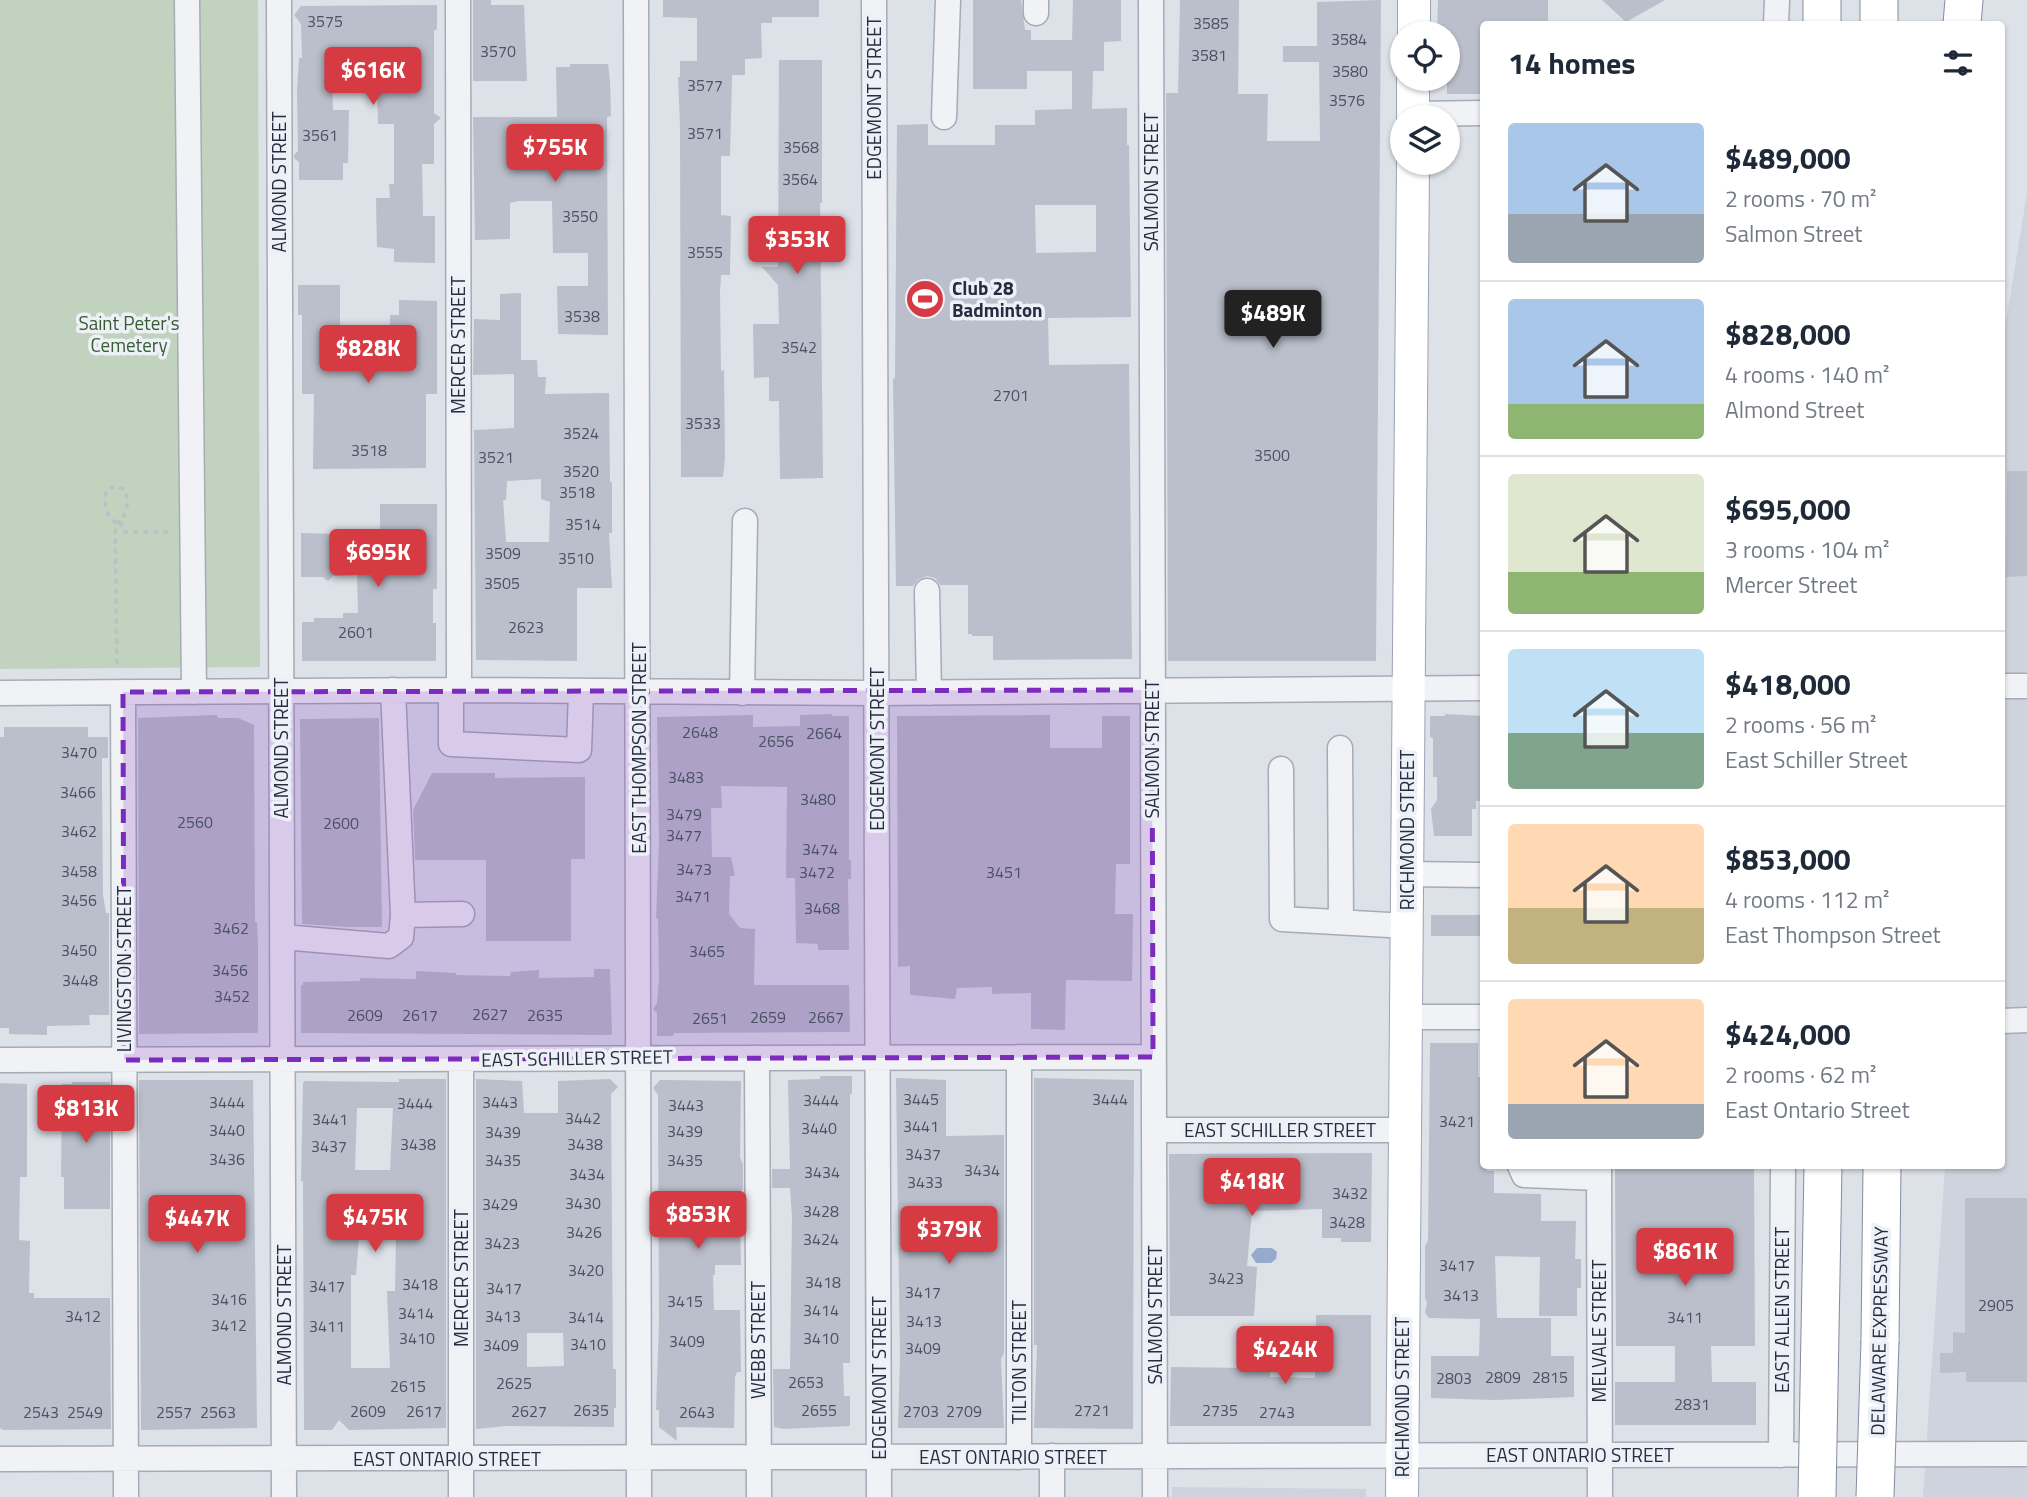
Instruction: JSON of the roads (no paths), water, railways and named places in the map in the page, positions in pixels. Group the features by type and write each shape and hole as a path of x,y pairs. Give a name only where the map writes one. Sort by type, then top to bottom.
{"highway":[{"path":"1822,0 1822,21"},
{"path":"1879,0 1880,21"},
{"path":"1962,21 1964,0"},
{"path":"1817,1497 1824,1169"},
{"name":"DELAWARE EXPRESSWAY","path":"1875,1497 1882,1169"}],"main road":[{"path":"1414,0 1414,21"},
{"name":"RICHMOND STREET","path":"1402,1497 1413,175"}],"street":[{"path":"187,0 194,692"},
{"name":"ALMOND STREET","path":"279,0 284,1497"},
{"name":"MERCER STREET","path":"458,0 455,690 451,744 579,750 581,692"},
{"name":"EAST THOMPSON STREET","path":"636,0 639,1497"},
{"name":"EDGEMONT STREET","path":"874,0 879,1497"},
{"path":"944,117 948,0"},
{"name":"SALMON STREET","path":"1151,0 1155,1497"},
{"path":"1776,21 1777,0"},
{"path":"1460,114 1480,113"},
{"path":"741,693 745,521"},
{"path":"927,592 929,693"},
{"path":"2005,686 2027,686"},
{"path":"0,693 455,690 929,693 1480,688"},
{"path":"282,937 390,946 401,937 403,915 393,690"},
{"name":"LIVINGSTON STREET","path":"120,693 126,1497"},
{"path":"1340,748 1341,922"},
{"path":"1281,769 1283,919 1407,926"},
{"path":"1407,874 1480,875"},
{"path":"403,915 462,914"},
{"path":"1407,1017 1480,1017"},
{"path":"2005,1020 2027,1020"},
{"name":"TILTON STREET","path":"1018,1057 1019,1457"},
{"name":"EAST SCHILLER STREET","path":"0,1060 1153,1057"},
{"name":"WEBB STREET","path":"757,1058 759,1497"},
{"name":"MERCER STREET","path":"461,1059 461,1497"},
{"name":"EAST SCHILLER STREET","path":"1155,1130 1405,1130"},
{"path":"1521,1169 1524,1175 1599,1172"},
{"name":"EAST ALLEN STREET","path":"1780,1455 1783,1169"},
{"name":"MELVALE STREET","path":"1599,1172 1600,1497"},
{"name":"EAST ONTARIO STREET","path":"0,1459 2027,1454"},
{"path":"1052,1456 1052,1497"}],"water":[{"path":"1257,1248 1272,1248 1277,1252 1276,1259 1271,1263 1256,1263 1251,1255"}],"place":[{"name":"Club 28 Badminton","path":"925,299"}],"park label":[{"name":"Saint Peter's Cemetery","path":"129,334"}]}
